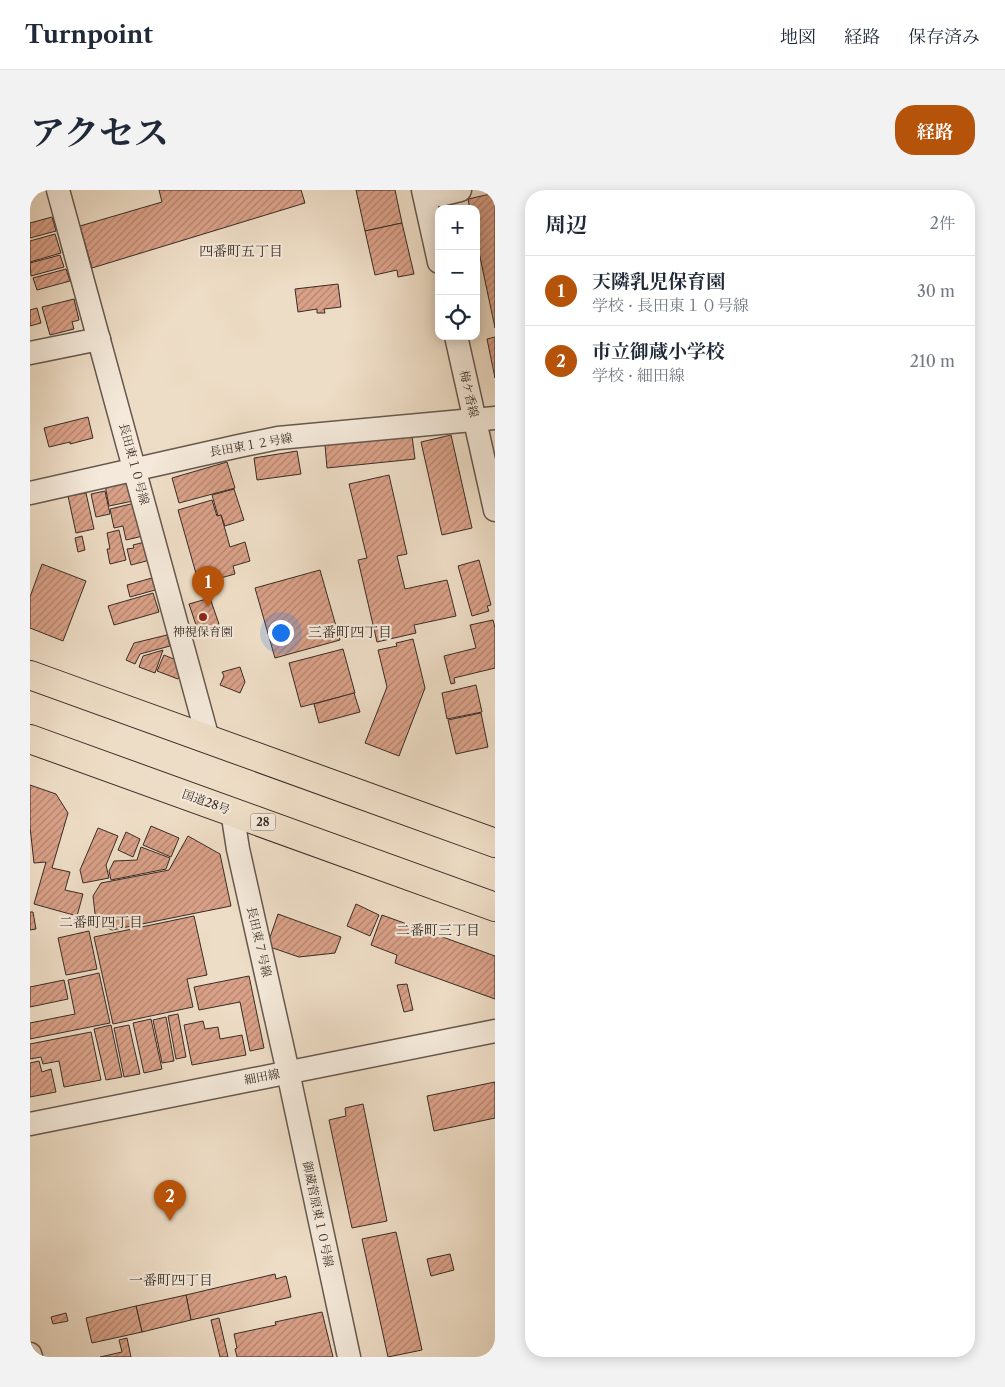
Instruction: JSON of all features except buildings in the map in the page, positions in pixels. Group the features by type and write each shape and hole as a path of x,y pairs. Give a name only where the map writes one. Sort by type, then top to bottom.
{"highway":[{"path":"30,675 495,843"},
{"name":"国道28号","path":"30,739 495,907"}],"street":[{"name":"長田東１０号線","path":"58,190 208,739"},
{"path":"439,250 441,192"},
{"path":"30,353 99,339"},
{"name":"梅ケ香線","path":"457,340 485,419 495,510"},
{"name":"長田東１２号線","path":"30,493 278,438 485,419"},
{"name":"長田東７号線","path":"232,811 238,849 288,1072"},
{"name":"細田線","path":"30,1124 495,1031"},
{"name":"御蔵菅原東１０号線","path":"288,1072 349,1357"}],"place":[{"name":"天隣乳児保育園","path":"208,607"},
{"name":"神視保育園","path":"203,617"},
{"name":"市立御蔵小学校","path":"170,1221"}],"district":[{"name":"四番町五丁目","path":"241,251"},
{"name":"三番町四丁目","path":"350,632"},
{"name":"二番町四丁目","path":"101,922"},
{"name":"二番町三丁目","path":"438,930"},
{"name":"一番町四丁目","path":"171,1280"}]}
